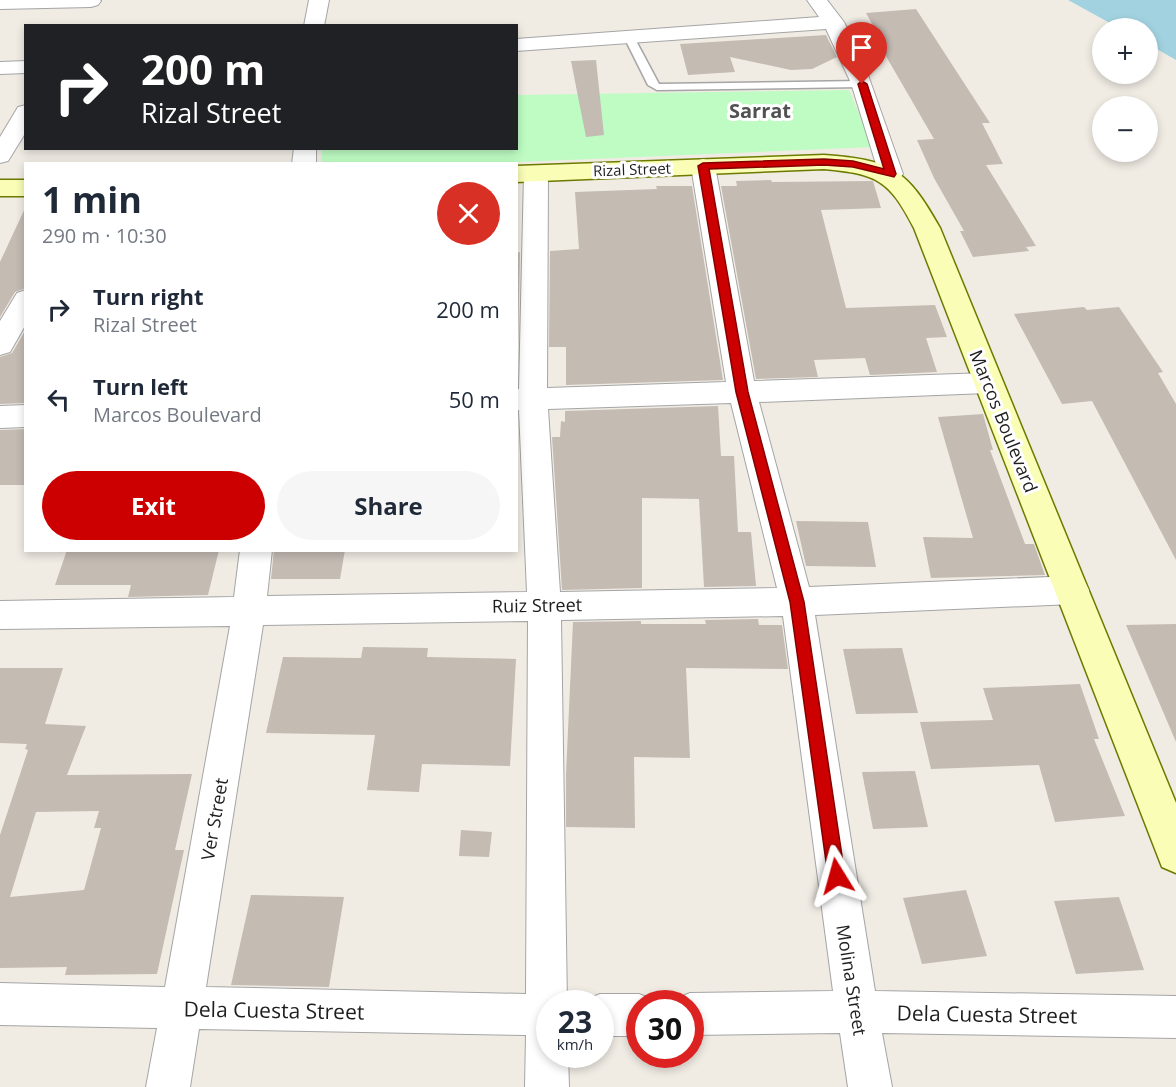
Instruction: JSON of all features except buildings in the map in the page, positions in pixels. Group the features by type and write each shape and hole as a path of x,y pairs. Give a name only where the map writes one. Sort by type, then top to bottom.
{"main road":[{"name":"Rizal Street","path":"526,173 824,162 853,164 891,174"},
{"name":"Marcos Boulevard","path":"891,174 911,196 927,228 1176,853"},
{"path":"0,188 24,188"}],"street":[{"path":"314,24 319,0"},
{"name":"Marcos Boulevard","path":"817,0 834,22 862,84 891,174"},
{"path":"0,3 88,6"},
{"path":"518,45 630,39 834,22"},
{"path":"0,68 24,68"},
{"path":"0,156 24,115"},
{"name":"Molina Street","path":"703,166 742,392 797,602 856,1012 870,1087"},
{"path":"526,173 525,400 544,605 548,990"},
{"path":"0,345 24,303"},
{"path":"525,400 987,382"},
{"path":"0,417 24,416"},
{"name":"Ver Street","path":"168,1087 249,612 256,552"},
{"name":"Ruiz Street","path":"0,615 797,602 1073,590"},
{"name":"Dela Cuesta Street","path":"0,1004 536,1016"},
{"name":"Dela Cuesta Street","path":"704,1014 856,1012 1176,1017"},
{"path":"547,1068 547,1087"}],"lane":[{"path":"630,39 657,87 862,84"}],"green space":[{"path":"849,90 873,147 518,162 321,162 322,150 518,150 518,95"}],"water":[{"path":"1068,0 1176,0 1176,60 1158,50 1158,18 1101,18"}],"district":[{"name":"Sarrat","path":"760,110"}],"route":[{"path":"837,876 797,602 742,392 703,166 824,162 853,164 891,174 862,84"}]}
